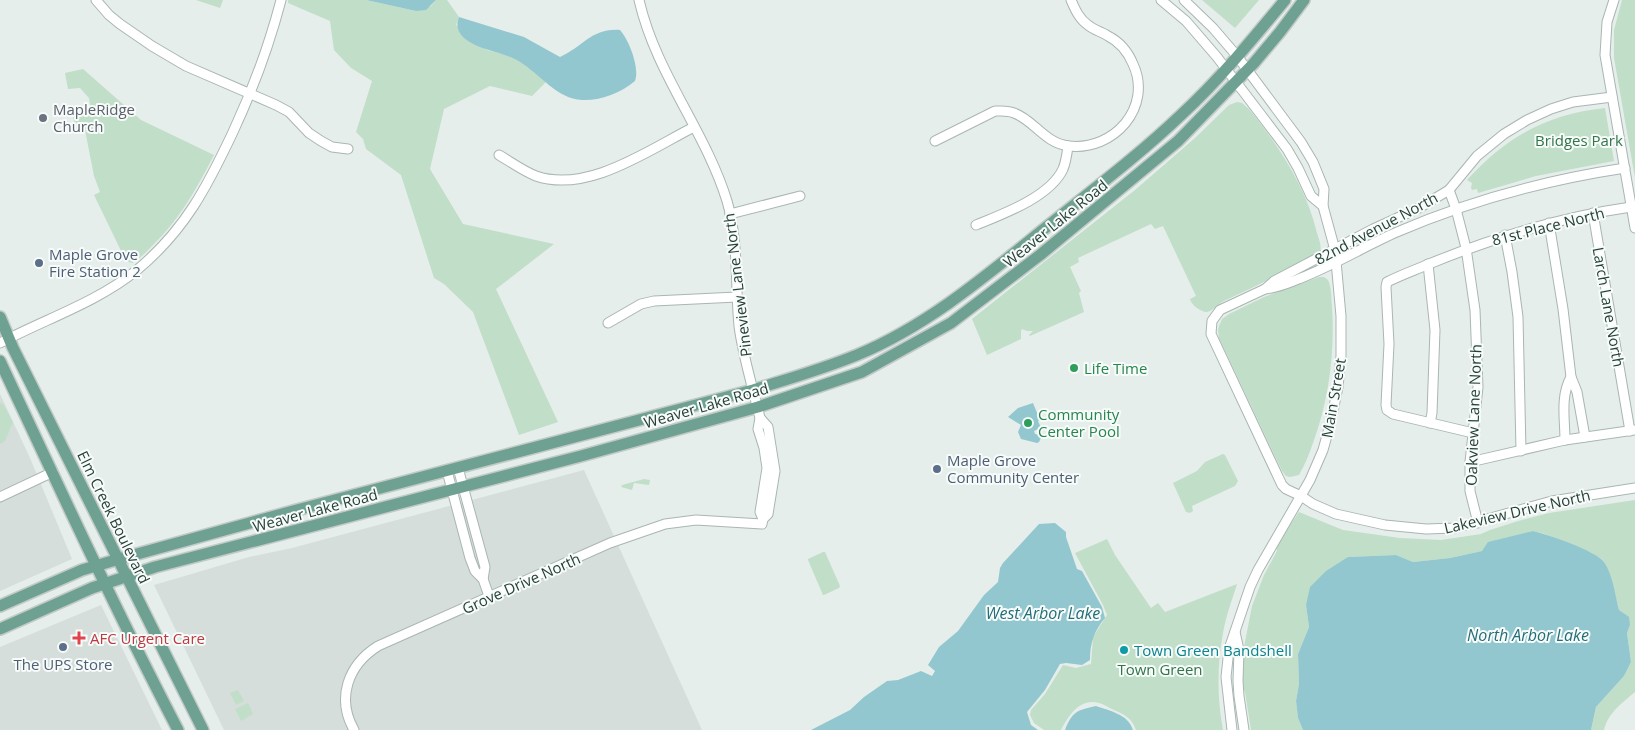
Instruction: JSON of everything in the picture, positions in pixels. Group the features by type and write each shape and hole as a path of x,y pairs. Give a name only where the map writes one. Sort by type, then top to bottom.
{"main road":[{"name":"Weaver Lake Road","path":"0,606 82,570 119,559 293,511 753,390 806,374 858,355 939,310 978,282 1145,148 1183,114 1238,56 1285,0"},
{"name":"Weaver Lake Road","path":"0,629 105,583 156,567 581,456 759,413 862,372 951,322 1040,255 1178,141 1248,70 1304,0"},
{"name":"Elm Creek Boulevard","path":"0,317 5,341 13,348 203,730"},
{"path":"0,361 96,566 178,730"}],"street":[{"path":"96,0 109,15 152,46 186,66 221,83 289,112 309,133 320,141 332,147 348,149"},
{"path":"5,341 112,287 159,250 180,227 198,202 213,175 250,94 266,53 281,0"},
{"name":"Pineview Lane North","path":"639,0 646,27 656,53 718,176 730,214 742,344 759,413 758,429 767,468 760,512 763,522"},
{"path":"935,141 995,111 1014,112 1050,140 1068,146 1087,146 1104,141 1117,133 1133,111 1138,82 1134,66 1121,44 1087,24 1077,14 1071,0"},
{"name":"Main Street","path":"1161,0 1186,21 1226,68 1287,149 1311,196 1323,206"},
{"name":"Main Street","path":"1184,0 1238,56 1301,142 1313,162 1324,189 1323,206 1335,250 1342,336 1342,356 1338,387 1323,450 1310,480 1250,586 1228,649 1226,677 1232,730"},
{"path":"1614,0 1607,22 1605,55 1635,228"},
{"name":"82nd Avenue North","path":"1211,327 1212,321 1220,310 1265,289 1274,281 1419,208 1449,190 1477,156 1504,134 1526,120 1573,102 1612,97"},
{"path":"499,156 536,176 550,179 573,179 620,166 694,127"},
{"path":"976,225 1026,203 1048,186 1063,169 1068,146"},
{"name":"82nd Avenue North","path":"1265,289 1277,288 1321,270 1398,232 1456,209 1522,188 1625,168"},
{"name":"Oakview Lane North","path":"1449,190 1466,248 1475,310 1478,388 1470,462 1470,490 1478,523"},
{"path":"730,214 800,196"},
{"name":"81st Place North","path":"1430,423 1393,414 1387,410 1389,344 1387,282 1466,248 1505,235 1549,223 1631,207"},
{"name":"Larch Lane North","path":"1593,214 1632,430"},
{"path":"1549,223 1563,309 1571,377 1577,392 1585,437"},
{"path":"1505,235 1518,317 1520,451"},
{"path":"1428,264 1435,330 1430,423 1473,433"},
{"path":"608,323 641,304 654,301 737,297"},
{"name":"Lakeview Drive North","path":"1211,327 1210,334 1277,477 1286,489 1336,514 1385,525 1426,530 1455,528 1552,502 1635,488"},
{"path":"1565,440 1564,394 1566,385 1571,377"},
{"path":"1470,462 1565,440 1632,430"},
{"path":"453,470 470,558 475,571 483,579 489,596"},
{"path":"0,496 53,472"},
{"name":"Grove Drive North","path":"354,730 346,712 345,694 353,671 366,655 378,646 610,543 665,524 696,520 763,522"},
{"name":"Main Street","path":"1235,631 1239,650 1238,689 1244,730"}],"shaded area":[{"path":"0,394 30,458 72,559 0,591"},
{"path":"584,470 702,730 224,730 154,585 249,557 292,548"},
{"path":"101,605 162,730 0,730 0,647"}],"green space":[{"path":"196,0 223,0 220,8"},
{"path":"288,0 366,0 416,11 431,6 436,0 447,0 459,17 456,25 487,50 511,56 537,73 546,82 532,96 490,86 444,109 430,169 463,224 554,244 496,289 558,422 519,435 473,312 444,284 434,278 401,175 366,149 363,139 356,132 372,81 351,68 334,50 330,21 288,3"},
{"path":"1202,0 1259,0 1235,28"},
{"path":"1622,0 1635,0 1635,178 1614,58 1614,30"},
{"path":"83,69 141,120 214,155 172,225 146,252 132,263 126,261 94,195 100,192 94,176 85,130 76,131 73,116 91,111 89,98 80,88 68,89 65,73"},
{"path":"1237,102 1242,103 1249,109 1281,152 1299,183 1312,216 1321,247 1320,252 1224,301 1209,312 1205,312 1192,304 1190,299 1196,296 1163,226 1155,229 1151,224 1078,258 1079,262 1070,267 1081,291 1079,293 1084,312 1030,336 1033,331 1022,329 1021,339 987,355 972,319 1135,190 1195,138 1229,105"},
{"name":"Bridges Park","path":"1605,108 1614,161 1536,176 1478,193 1477,189 1472,190 1472,183 1467,180 1497,151 1529,130 1564,116"},
{"path":"1319,277 1324,277 1328,280 1331,293 1333,341 1330,376 1319,426 1308,455 1299,475 1290,477 1286,476 1282,471 1219,338 1218,330 1222,319 1229,314 1264,297"},
{"path":"0,403 3,404 13,422 5,441 0,444"},
{"path":"1223,454 1238,481 1235,486 1192,506 1193,511 1190,513 1186,512 1173,483 1197,471 1205,462"},
{"path":"644,479 650,480 649,485 634,483 632,490 621,487 622,485"},
{"path":"1635,500 1635,692 1612,713 1604,730 1591,730 1596,707 1624,676 1631,662 1627,633 1630,625 1619,610 1610,576 1603,560 1592,553 1533,531 1482,551 1450,558 1413,562 1396,555 1348,557 1306,605 1309,627 1298,654 1299,684 1296,701 1298,718 1303,730 1251,730 1245,692 1242,688 1242,673 1244,669 1244,647 1252,606 1264,575 1277,551 1276,546 1299,512 1343,530 1400,538 1441,540 1481,534 1518,521 1549,513"},
{"name":"Town Green","path":"1107,539 1115,555 1151,608 1158,603 1165,612 1237,584 1224,627 1221,645 1219,694 1223,730 1136,730 1125,715 1103,704 1092,702 1081,705 1076,709 1061,730 1044,730 1034,723 1030,715 1031,710 1045,694 1063,665 1076,668 1091,664 1093,637 1107,615 1075,553"},
{"path":"825,552 840,586 824,595 808,560"},
{"path":"238,690 244,701 236,705 230,693"},
{"path":"248,703 253,714 241,721 235,709"}],"water":[{"path":"366,0 436,0 426,10 416,11"},
{"path":"459,17 524,37 560,57 594,35 610,30 620,30 633,54 636,69 635,81 603,98 589,100 573,99 557,91 513,58 477,46 464,38 457,25"},
{"name":"Community Center Pool","path":"1033,403 1041,428 1034,431 1041,438 1037,443 1021,439 1018,432 1021,425 1008,417 1018,408"},
{"name":"West Arbor Lake","path":"1055,523 1066,532 1077,569 1082,571 1102,607 1105,618 1093,638 1090,660 1082,665 1060,664 1045,690 1027,712 1031,725 1038,730 811,730 850,710 864,697 887,681 898,680 921,671 932,676 935,671 928,665 939,647 958,631 984,595 998,582 1000,568 1003,563 1039,524"},
{"name":"North Arbor Lake","path":"1533,531 1592,553 1604,562 1610,573 1619,610 1629,617 1630,625 1627,633 1631,662 1624,676 1596,707 1591,730 1303,730 1298,718 1296,701 1299,684 1298,654 1309,627 1306,605 1310,587 1326,571 1348,557 1396,555 1413,562 1450,558 1482,551 1488,542"},
{"path":"1096,706 1123,717 1133,730 1065,730 1070,719 1076,713"}],"place":[{"name":"MapleRidge Church","path":"43,118"},
{"name":"Maple Grove Fire Station 2","path":"39,263"},
{"name":"Life Time","path":"1074,368"},
{"name":"Community Center Pool","path":"1028,423"},
{"name":"Maple Grove Community Center","path":"937,469"},
{"name":"AFC Urgent Care","path":"79,638"},
{"name":"The UPS Store","path":"63,647"},
{"name":"Town Green Bandshell","path":"1124,650"}]}
